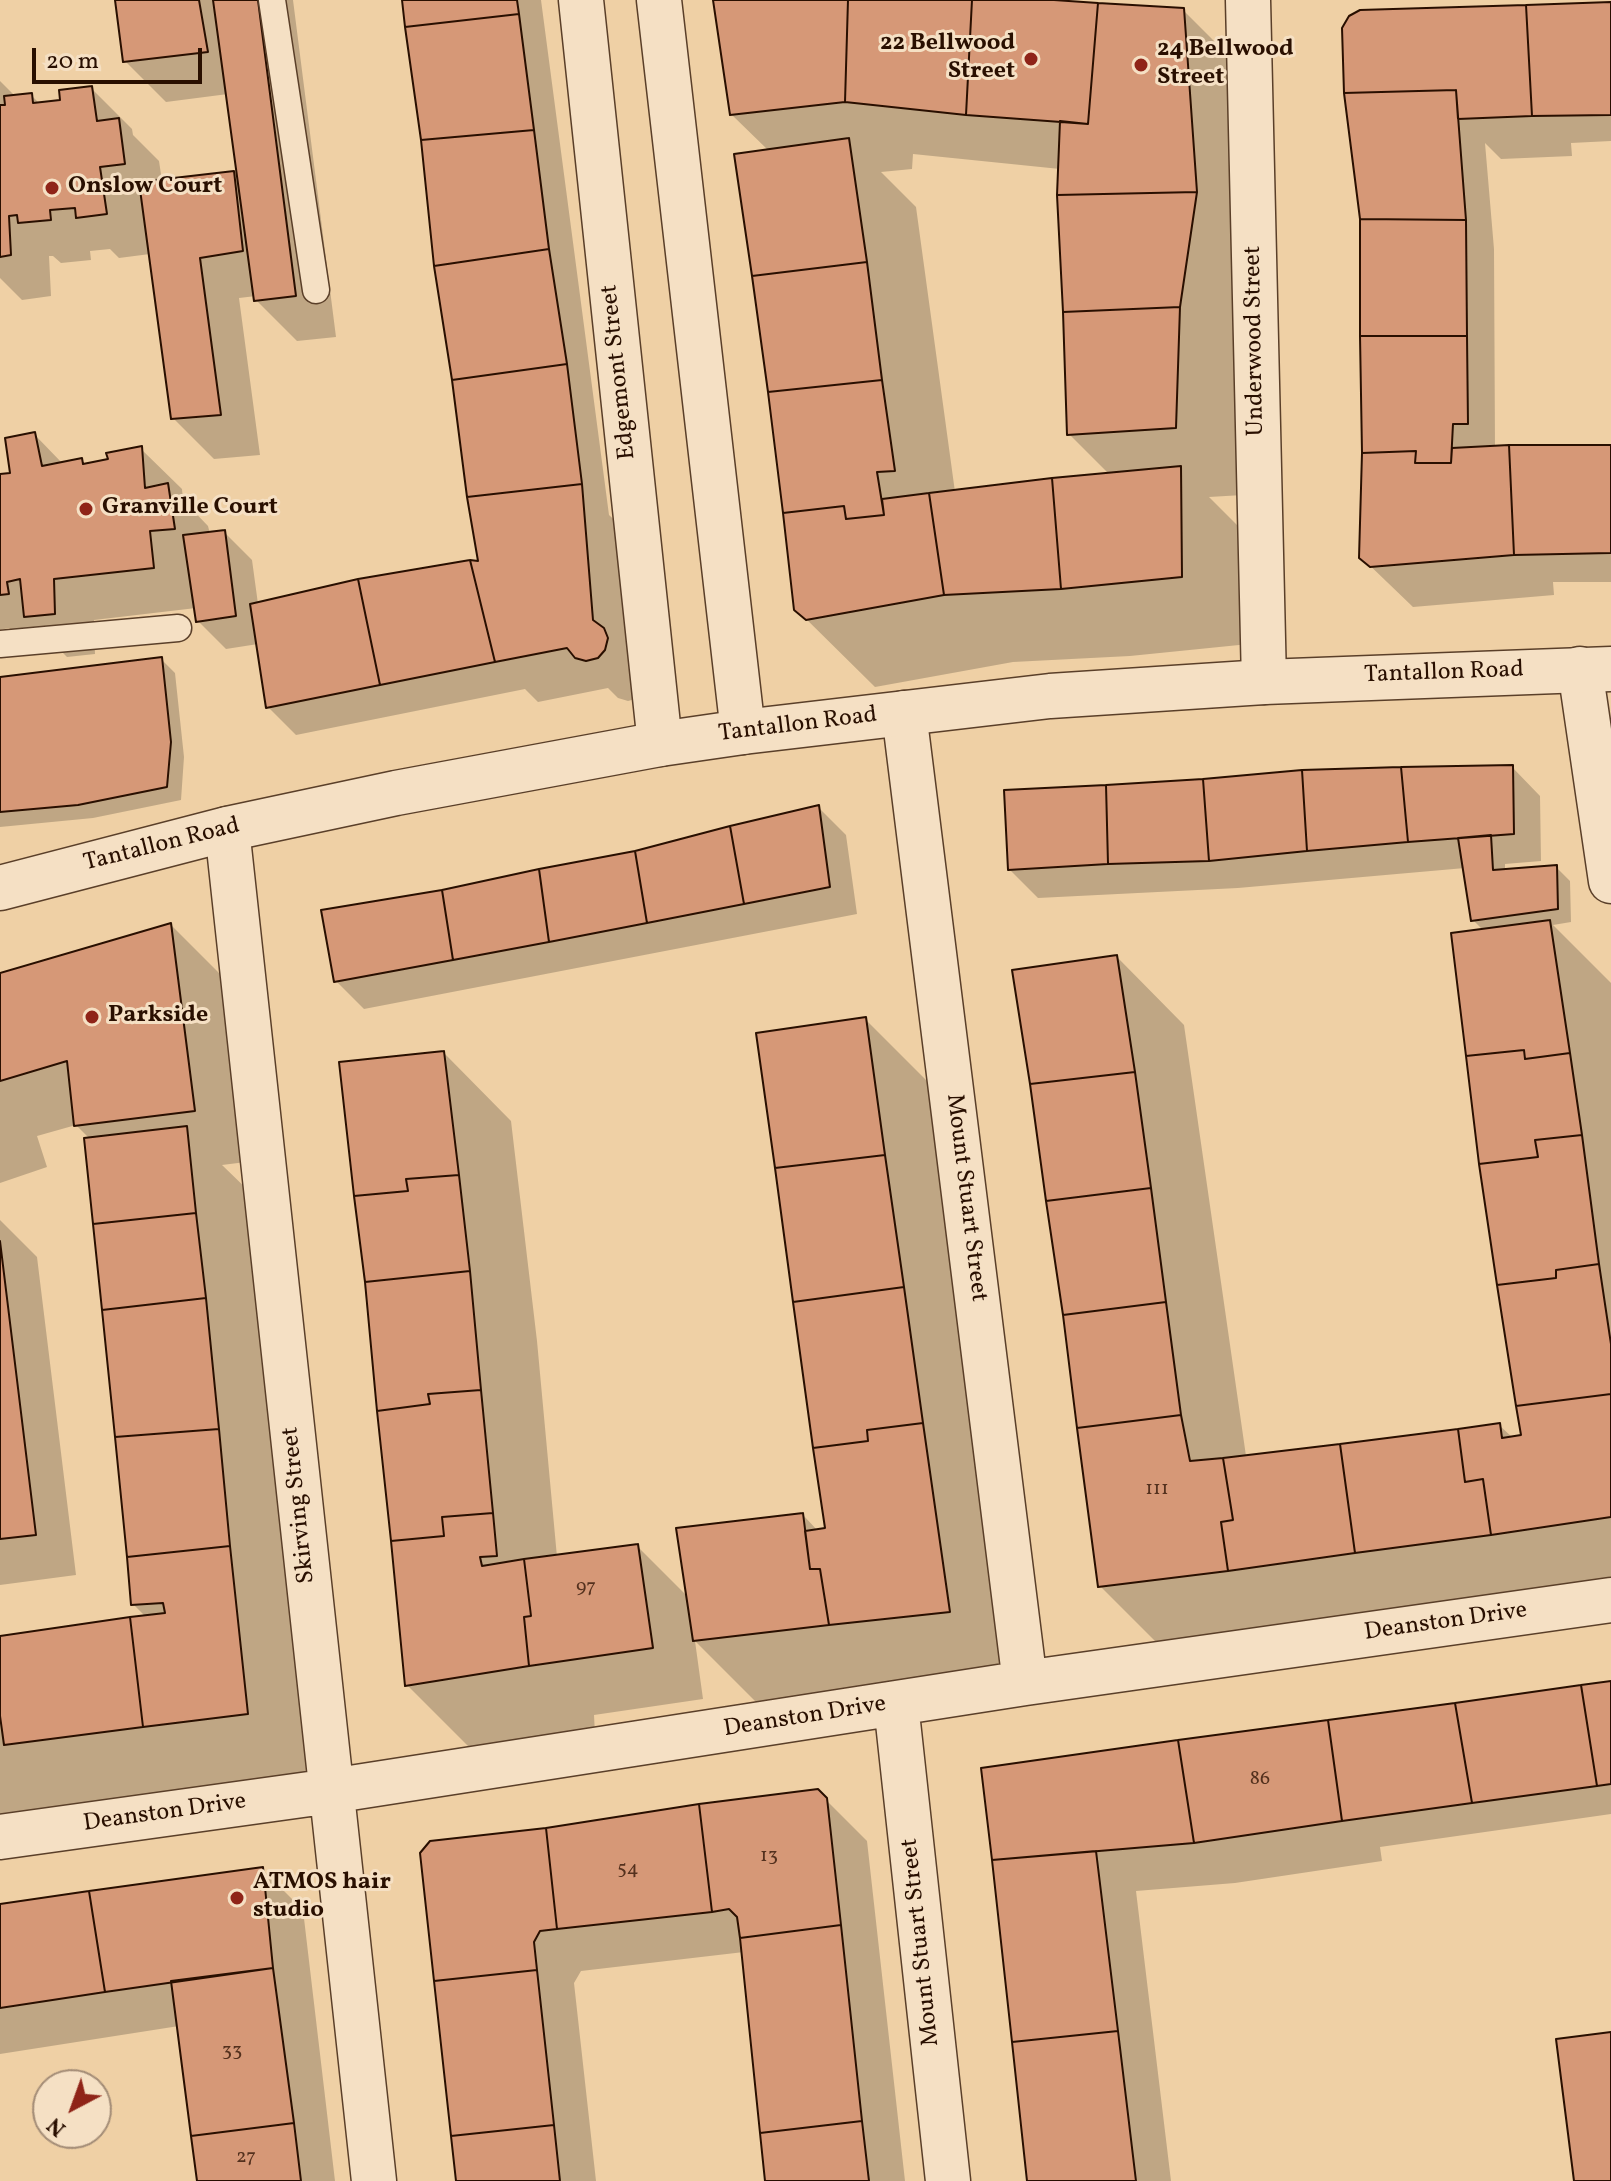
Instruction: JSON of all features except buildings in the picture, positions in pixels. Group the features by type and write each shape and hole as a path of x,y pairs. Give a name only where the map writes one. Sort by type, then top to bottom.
{"street":[{"name":"Edgemont Street","path":"581,0 660,744"},
{"path":"659,0 743,732"},
{"name":"Underwood Street","path":"1248,0 1264,682"},
{"name":"Tantallon Road","path":"0,888 227,829 396,793 660,744 743,732 1050,696 1264,682 1595,669"},
{"path":"1595,669 1611,881"},
{"name":"Mount Stuart Street","path":"904,713 1025,1683"},
{"name":"Skirving Street","path":"227,829 374,2181"},
{"name":"Deanston Drive","path":"0,1837 331,1791 1025,1683 1611,1600"},
{"name":"Mount Stuart Street","path":"896,1704 948,2181"}],"lane":[{"path":"272,0 316,290"},
{"path":"0,644 178,628"}],"place":[{"name":"22 Bellwood Street","path":"1031,59"},
{"name":"24 Bellwood Street","path":"1141,65"},
{"name":"Onslow Court","path":"52,188"},
{"name":"Granville Court","path":"86,509"},
{"name":"Parkside","path":"92,1017"},
{"name":"ATMOS hair studio","path":"237,1898"}]}
